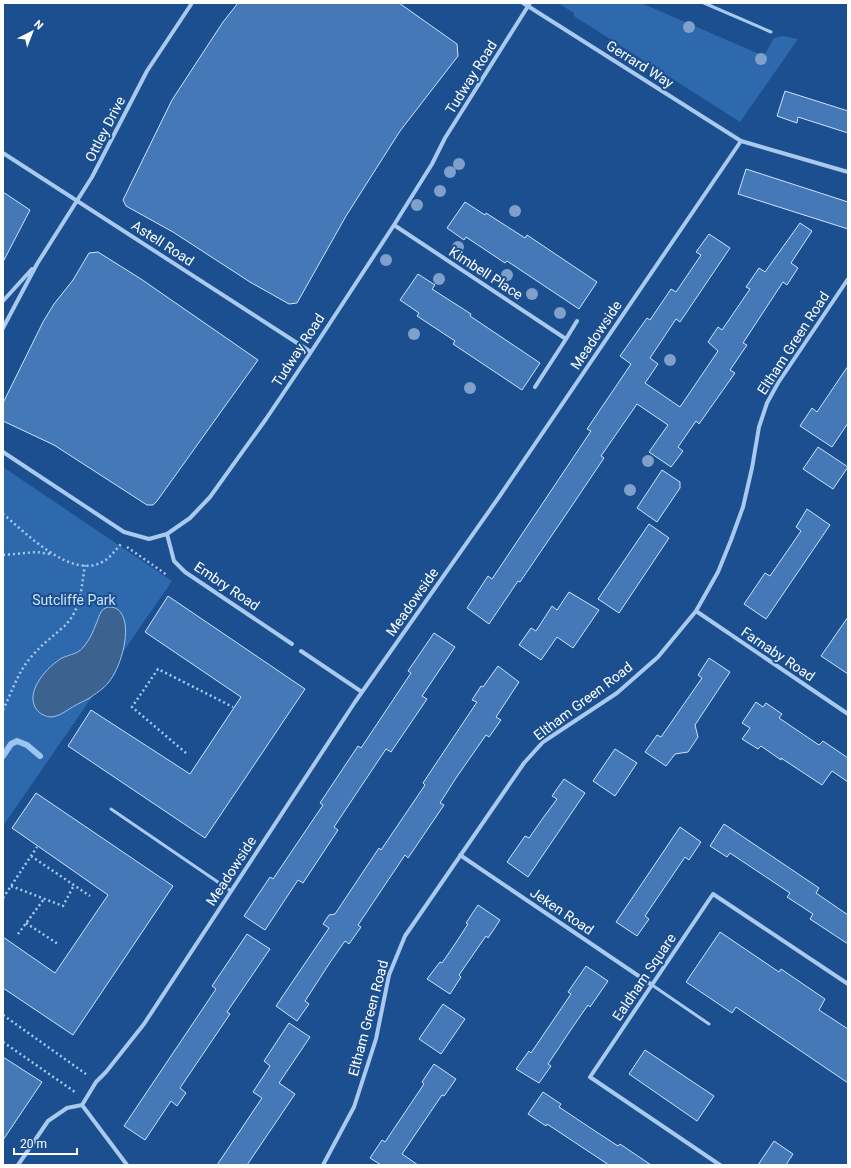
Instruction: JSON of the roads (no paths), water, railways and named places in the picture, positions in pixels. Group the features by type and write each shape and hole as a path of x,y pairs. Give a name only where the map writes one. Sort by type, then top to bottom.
{"street":[{"name":"Ottley Drive","path":"3,328 37,264 78,202 108,150 147,71 192,3"},
{"name":"Gerrard Way","path":"523,3 529,5 741,141"},
{"name":"Tudway Road","path":"3,452 124,532 150,539 167,534 190,518 210,498 311,352 394,225 432,164 445,138 529,5"},
{"path":"741,141 848,172"},
{"name":"Meadowside","path":"82,1105 96,1082 106,1072 144,1024 362,692 499,497 741,141"},
{"name":"Astell Road","path":"3,153 311,352"},
{"name":"Kimbell Place","path":"394,225 566,339"},
{"name":"Ottley Drive","path":"3,301 37,264"},
{"name":"Eltham Green Road","path":"323,1165 354,1107 376,1039 388,975 405,936 524,763 543,742 617,693 658,657 696,611 718,572 732,540 743,507 759,427 767,403 778,383 848,279"},
{"path":"535,388 577,322"},
{"name":"Embry Road","path":"167,534 174,561 185,572 292,644"},
{"name":"Farnaby Road","path":"696,611 848,714"},
{"path":"301,650 362,692"},
{"name":"Jeken Road","path":"460,855 652,985"},
{"name":"Ealdham Square","path":"720,1165 590,1077 713,894 848,984"},
{"path":"18,1165 48,1121 67,1108 82,1105 127,1165"}],"lane":[{"path":"704,3 771,32"},
{"path":"111,809 231,891"},
{"path":"652,985 709,1024"}],"waterway":[{"path":"3,756 11,744 17,741 27,745 40,756"}],"park label":[{"name":"Sutcliffe Park","path":"74,600"}]}
